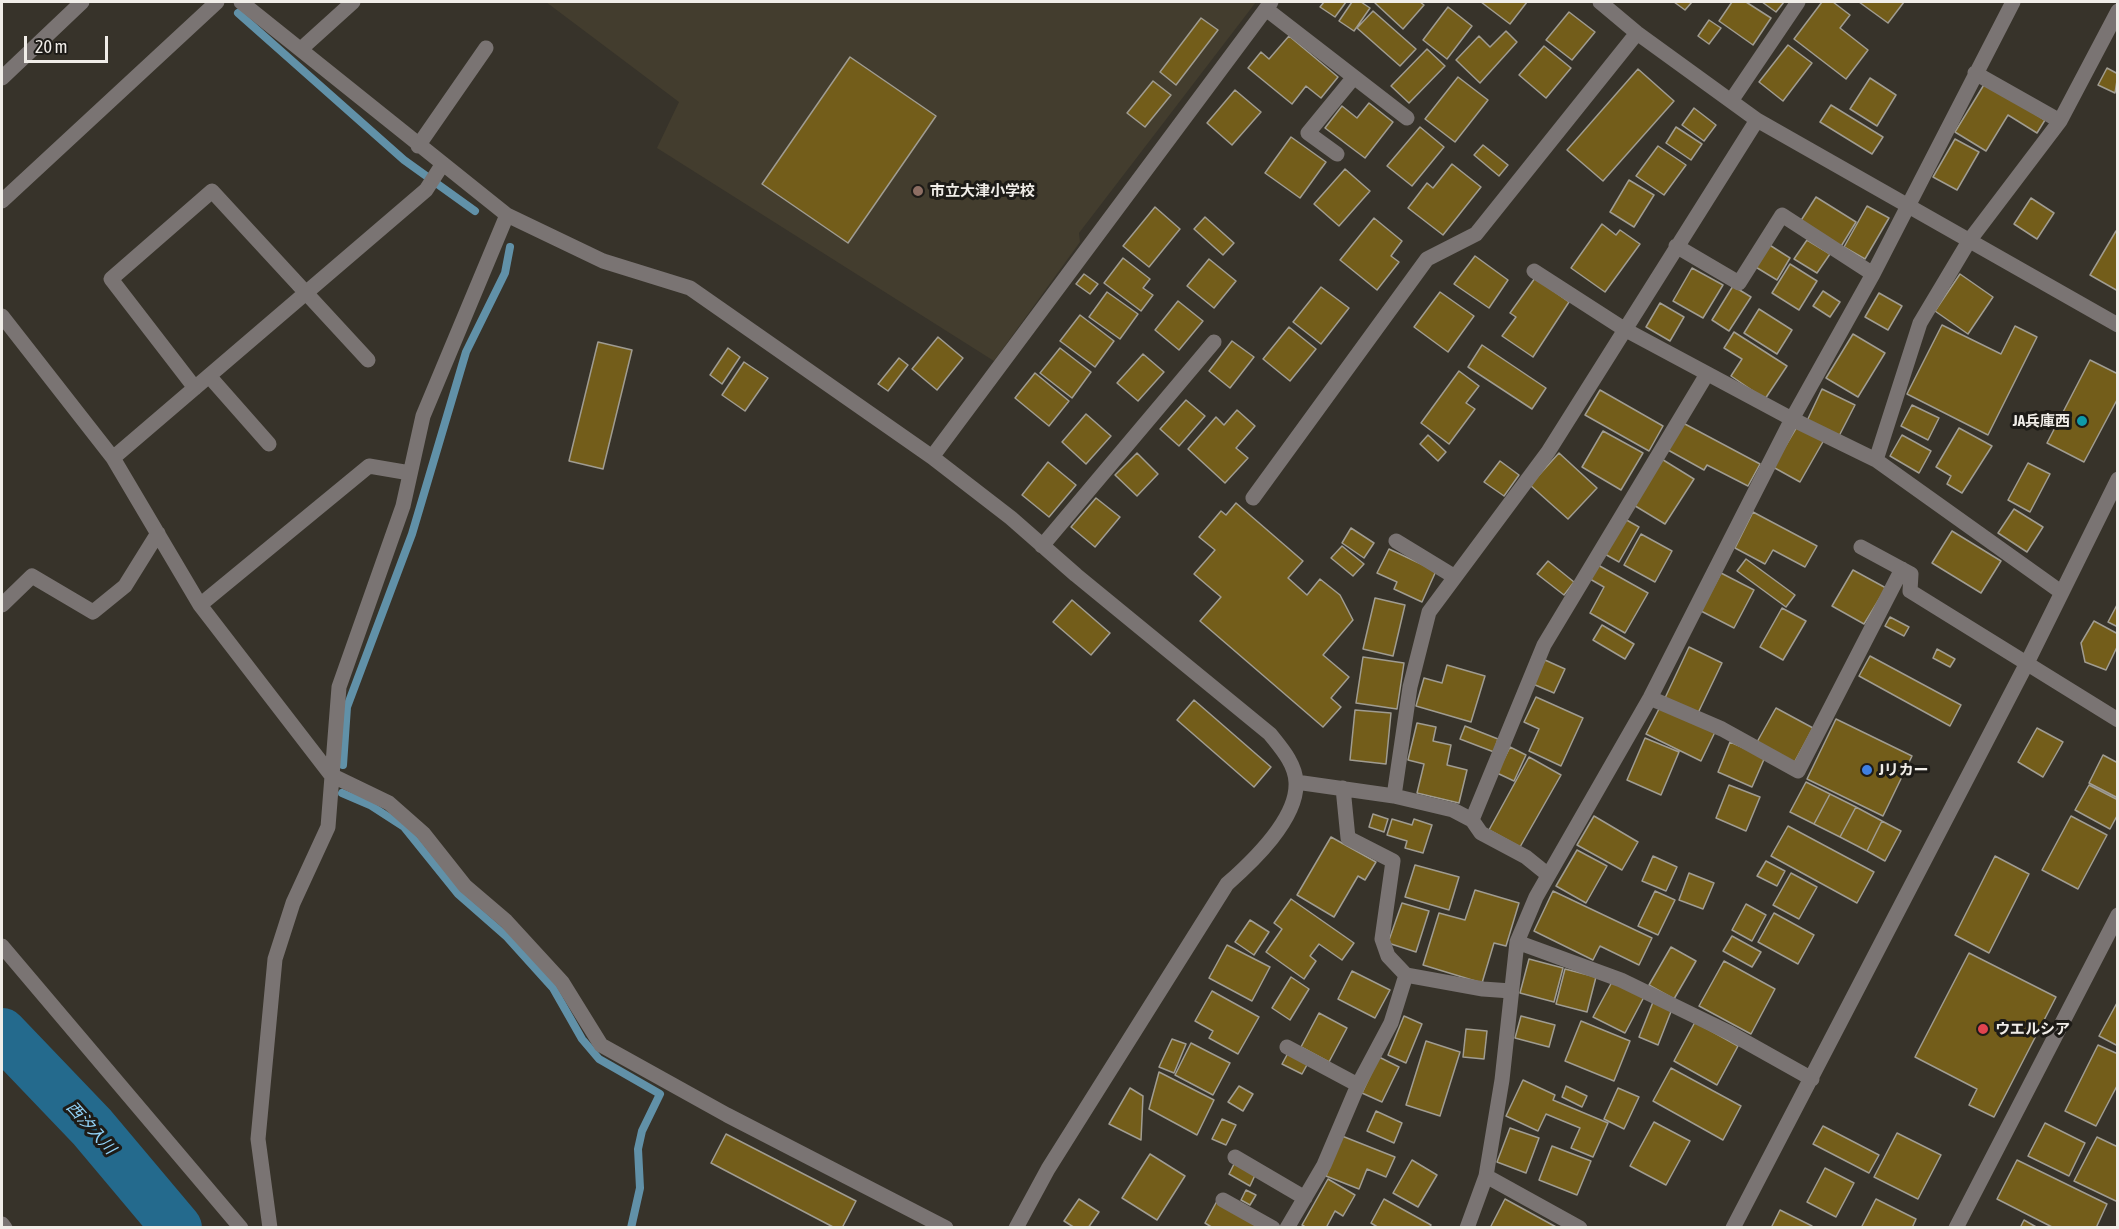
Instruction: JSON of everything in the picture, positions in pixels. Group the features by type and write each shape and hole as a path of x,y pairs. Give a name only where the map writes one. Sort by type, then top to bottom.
{"street":[{"path":"2,78 82,2"},
{"path":"2,201 217,2"},
{"path":"241,2 507,215 603,261 690,288 932,458 1011,518 1269,734 1289,758 1296,782 1292,802 1282,825 1253,861 1227,884 1048,1169 1016,1227"},
{"path":"301,50 353,2"},
{"path":"1600,2 1637,33 1757,120 2118,325"},
{"path":"1731,101 1798,2"},
{"path":"1467,1227 1486,1176 1502,1080 1517,942 1547,874 1650,698 1792,419 1873,274 1906,205 2013,2"},
{"path":"932,458 1269,5 1354,77 1407,118"},
{"path":"1876,460 1920,323 1969,241 2060,122 2118,11"},
{"path":"1253,498 1426,259 1476,234 1637,33"},
{"path":"418,146 486,48"},
{"path":"1975,73 2060,122"},
{"path":"1337,154 1308,133 1354,77"},
{"path":"1394,796 1410,687 1429,612 1548,452 1757,120"},
{"path":"113,458 426,190 442,165"},
{"path":"195,388 111,279 212,191 368,360"},
{"path":"270,1227 258,1139 275,959 293,903 328,827 339,687 403,506 423,416 507,215"},
{"path":"1676,246 1739,284 1782,215 1873,274"},
{"path":"1534,271 1624,329 1792,419 1876,460 2061,592"},
{"path":"2,316 113,458 200,604 331,775 389,803 423,833 465,886 506,921 562,982 602,1045 727,1115 946,1227"},
{"path":"1042,546 1214,342"},
{"path":"1472,820 1544,645 1707,374"},
{"path":"209,376 269,444"},
{"path":"200,604 369,466 410,473"},
{"path":"1733,1227 2027,663 2118,479"},
{"path":"2,605 32,576 93,612 125,586 158,533"},
{"path":"1396,541 1455,577"},
{"path":"1861,547 1911,574 1910,591 2118,720"},
{"path":"1650,698 1722,729 1798,771 1902,569"},
{"path":"1296,782 1394,796 1453,810 1472,820 1481,833 1526,857 1547,874"},
{"path":"1343,788 1348,838 1393,861 1382,939 1388,956 1406,975 1483,989 1510,991"},
{"path":"1956,1227 2118,915"},
{"path":"1517,942 1621,980 1730,1033 1812,1079"},
{"path":"2,946 241,1227"},
{"path":"1287,1227 1324,1165 1358,1085 1391,1023 1406,975"},
{"path":"1287,1047 1358,1085"},
{"path":"1235,1157 1305,1198"},
{"path":"1486,1176 1580,1227"},
{"path":"1223,1200 1273,1227"},
{"path":"2,1224 5,1227"}],"shaded area":[{"name":"市立大津小学校","path":"546,2 1256,2 1079,233 1080,242 994,361 657,148 679,102"}],"building":[{"path":"1324,2 1346,2 1335,17 1320,7"},
{"path":"1352,2 1361,2 1370,8 1354,31 1339,21"},
{"path":"1376,2 1420,2 1424,5 1403,29"},
{"path":"1481,2 1527,2 1510,24"},
{"path":"1674,2 1692,2 1685,10"},
{"path":"1732,2 1746,2 1771,18 1753,45 1719,21"},
{"path":"1762,2 1784,2 1776,12"},
{"path":"1822,2 1833,2 1850,15 1840,28 1868,50 1846,79 1794,39"},
{"path":"1859,2 1904,2 1888,23"},
{"path":"1448,7 1472,26 1447,59 1423,40"},
{"path":"1373,11 1416,49 1400,66 1357,28"},
{"path":"1569,12 1595,32 1572,60 1546,40"},
{"path":"1201,18 1218,30 1176,85 1160,72"},
{"path":"1709,20 1721,28 1709,44 1698,36"},
{"path":"1506,31 1517,42 1480,83 1456,60 1479,36 1490,47"},
{"path":"1289,36 1338,77 1321,98 1306,86 1292,104 1248,68 1261,52 1269,59"},
{"path":"1788,45 1812,63 1783,101 1759,82"},
{"path":"1544,46 1571,68 1546,98 1519,75"},
{"path":"1427,49 1445,66 1409,103 1391,86"},
{"path":"850,57 936,116 848,243 762,184"},
{"path":"2107,68 2118,74 2115,93 2098,85"},
{"path":"1638,69 1674,101 1603,181 1567,150"},
{"path":"1458,77 1488,100 1455,142 1425,119"},
{"path":"1870,78 1896,95 1877,126 1850,109"},
{"path":"1153,81 1171,95 1145,127 1127,113"},
{"path":"1985,83 2045,120 2037,133 2008,115 1986,151 1955,132"},
{"path":"1235,90 1261,112 1232,145 1207,123"},
{"path":"1369,103 1393,122 1365,158 1325,128 1342,106 1357,118"},
{"path":"1831,105 1883,137 1872,154 1820,122"},
{"path":"1694,108 1716,125 1704,141 1682,125"},
{"path":"1420,127 1444,147 1412,186 1387,166"},
{"path":"1676,127 1702,144 1691,160 1666,143"},
{"path":"1291,137 1326,162 1300,198 1265,173"},
{"path":"1955,139 1979,152 1957,190 1933,177"},
{"path":"1483,145 1508,165 1499,176 1474,155"},
{"path":"1658,146 1686,165 1664,195 1636,176"},
{"path":"1452,164 1481,187 1443,235 1408,208 1427,183 1433,188"},
{"path":"1345,169 1370,191 1339,226 1314,204"},
{"path":"1629,180 1654,195 1634,227 1610,212"},
{"path":"1816,197 1856,222 1840,248 1800,222"},
{"path":"2031,198 2054,213 2037,239 2014,224"},
{"path":"1867,206 1889,218 1865,259 1844,247"},
{"path":"1155,207 1180,229 1149,267 1123,246"},
{"path":"1205,217 1234,243 1223,255 1194,229"},
{"path":"1374,218 1402,241 1391,256 1399,262 1377,290 1340,260"},
{"path":"1602,224 1616,235 1620,230 1640,244 1605,292 1571,268"},
{"path":"2116,231 2118,232 2118,291 2090,275"},
{"path":"1807,240 1830,254 1817,273 1794,259"},
{"path":"1768,244 1790,258 1777,280 1754,266"},
{"path":"1475,256 1508,280 1489,308 1454,284"},
{"path":"1123,258 1150,279 1143,288 1153,295 1141,311 1104,283"},
{"path":"1209,259 1236,281 1214,308 1187,286"},
{"path":"1790,264 1817,281 1799,310 1772,293"},
{"path":"1692,268 1723,285 1703,318 1673,301"},
{"path":"1084,274 1098,284 1090,294 1076,284"},
{"path":"1960,274 1993,297 1968,334 1935,311"},
{"path":"1535,278 1569,302 1533,357 1502,336 1516,317 1510,313"},
{"path":"1733,286 1751,297 1729,331 1712,320"},
{"path":"1321,287 1349,308 1321,344 1293,322"},
{"path":"1823,291 1840,302 1830,317 1813,306"},
{"path":"1107,292 1138,314 1120,339 1089,317"},
{"path":"1440,292 1474,316 1448,352 1414,327"},
{"path":"1879,293 1902,306 1888,330 1865,317"},
{"path":"1178,301 1203,321 1179,350 1155,330"},
{"path":"1660,303 1684,317 1670,341 1646,327"},
{"path":"1759,309 1792,330 1777,354 1744,333"},
{"path":"1080,315 1114,341 1095,367 1060,341"},
{"path":"1942,325 2001,354 2015,326 2037,337 1988,435 1907,394"},
{"path":"1289,327 1316,349 1290,381 1263,359"},
{"path":"1734,332 1787,366 1765,399 1731,376 1742,359 1724,348"},
{"path":"1853,334 1885,353 1858,397 1826,378"},
{"path":"938,337 963,358 937,390 912,369"},
{"path":"1232,341 1254,357 1230,388 1209,371"},
{"path":"598,342 632,350 603,469 569,461"},
{"path":"1482,345 1546,388 1532,409 1468,367"},
{"path":"728,348 740,357 722,384 710,375"},
{"path":"1060,348 1091,372 1072,398 1040,373"},
{"path":"1143,354 1164,372 1138,401 1117,383"},
{"path":"899,358 908,365 888,391 878,384"},
{"name":"JA兵庫西","path":"2090,360 2118,374 2118,398 2084,462 2047,443"},
{"path":"744,362 768,378 745,411 722,395"},
{"path":"1459,371 1479,386 1466,403 1475,409 1449,444 1421,423"},
{"path":"1035,373 1069,401 1049,426 1015,398"},
{"path":"1822,389 1855,405 1838,438 1806,423"},
{"path":"1600,390 1663,426 1649,451 1585,415"},
{"path":"1186,400 1205,416 1179,446 1160,429"},
{"path":"1912,405 1939,418 1928,440 1901,426"},
{"path":"1237,410 1255,426 1236,448 1248,458 1225,483 1188,449 1216,417 1224,425"},
{"path":"1086,414 1111,436 1086,464 1062,442"},
{"path":"1683,423 1760,464 1748,486 1707,465 1704,470 1668,450"},
{"path":"1798,425 1824,440 1800,482 1773,467"},
{"path":"1959,428 1992,446 1962,493 1947,484 1951,476 1936,467"},
{"path":"1603,431 1643,453 1621,490 1582,467"},
{"path":"1428,435 1446,452 1438,461 1420,444"},
{"path":"1902,435 1931,451 1919,473 1890,456"},
{"path":"1137,453 1158,474 1137,496 1115,475"},
{"path":"1559,453 1597,488 1568,519 1530,485"},
{"path":"1660,458 1694,479 1665,524 1632,504"},
{"path":"1500,461 1519,475 1504,496 1484,482"},
{"path":"1048,462 1076,485 1049,517 1022,495"},
{"path":"2028,463 2050,474 2030,512 2008,500"},
{"path":"1096,498 1120,517 1095,547 1071,527"},
{"path":"1236,503 1303,561 1288,578 1307,595 1320,579 1340,595 1353,620 1323,655 1349,677 1331,698 1341,707 1323,727 1200,621 1221,597 1194,574 1215,550 1199,537 1221,511 1226,515"},
{"path":"2014,509 2043,527 2027,552 1998,533"},
{"path":"1753,512 1817,546 1805,567 1773,550 1765,564 1735,548"},
{"path":"1623,518 1639,527 1619,562 1603,553"},
{"path":"1351,528 1374,543 1364,558 1342,543"},
{"path":"1952,531 2001,561 1981,593 1932,563"},
{"path":"1641,534 1672,551 1655,582 1624,565"},
{"path":"1342,546 1364,564 1353,576 1331,558"},
{"path":"1389,549 1436,571 1422,602 1394,589 1397,582 1377,573"},
{"path":"1746,559 1795,595 1786,607 1737,571"},
{"path":"1548,561 1574,582 1564,595 1537,574"},
{"path":"1598,565 1648,593 1625,633 1590,613 1604,587 1590,579"},
{"path":"1853,570 1886,588 1864,624 1832,606"},
{"path":"1721,573 1754,590 1734,628 1701,611"},
{"path":"1375,598 1405,605 1393,656 1363,649"},
{"path":"1072,600 1110,633 1091,655 1053,622"},
{"path":"2118,603 2118,627 2108,622"},
{"path":"1782,608 1806,621 1783,660 1760,647"},
{"path":"1890,617 1909,627 1904,636 1885,626"},
{"path":"2094,621 2118,634 2118,645 2106,670 2085,662 2081,643"},
{"path":"1602,625 1634,644 1625,659 1593,640"},
{"path":"1689,647 1722,663 1698,713 1665,698"},
{"path":"1937,649 1955,659 1950,667 1933,658"},
{"path":"1870,656 1961,705 1950,726 1859,676"},
{"path":"1363,657 1404,663 1397,709 1356,703"},
{"path":"1545,660 1565,669 1554,693 1533,684"},
{"path":"1447,665 1485,676 1471,722 1416,706 1424,678 1442,683"},
{"path":"1536,697 1583,718 1561,766 1529,751 1539,729 1524,722"},
{"path":"1194,700 1271,767 1254,787 1177,720"},
{"path":"1661,705 1715,732 1701,761 1646,734"},
{"path":"1776,708 1813,728 1794,763 1757,742"},
{"path":"1355,710 1391,713 1386,764 1350,760"},
{"path":"1836,719 1912,756 1883,816 1807,779"},
{"path":"1417,723 1436,727 1433,741 1451,745 1447,765 1467,770 1459,803 1417,793 1424,764 1408,760"},
{"path":"1465,726 1498,739 1494,752 1460,739"},
{"path":"2037,728 2063,742 2043,777 2018,762"},
{"path":"1645,738 1679,752 1661,795 1627,780"},
{"path":"1730,742 1765,757 1752,787 1718,772"},
{"path":"1510,747 1526,755 1514,781 1497,773"},
{"path":"2103,755 2118,763 2118,798 2089,783"},
{"path":"1529,757 1561,775 1520,847 1489,830"},
{"path":"1806,782 1830,794 1814,824 1790,812"},
{"path":"1729,785 1760,797 1746,831 1716,818"},
{"path":"2089,785 2118,800 2118,814 2110,829 2075,810"},
{"path":"1830,794 1856,807 1840,837 1814,824"},
{"path":"1856,807 1882,821 1867,851 1840,837"},
{"path":"1373,814 1388,819 1384,832 1369,827"},
{"path":"1594,816 1638,842 1622,870 1577,845"},
{"path":"2071,816 2107,835 2078,889 2042,870"},
{"path":"1392,819 1412,825 1414,819 1432,825 1423,853 1405,848 1407,841 1387,835"},
{"path":"1882,821 1901,831 1885,861 1867,851"},
{"path":"1788,826 1874,872 1857,903 1771,856"},
{"path":"1331,837 1376,862 1365,880 1358,876 1334,917 1297,895"},
{"path":"1577,850 1607,866 1586,903 1556,886"},
{"path":"1653,856 1677,867 1666,891 1642,881"},
{"path":"1995,856 2029,874 1989,953 1955,935"},
{"path":"1766,861 1785,871 1777,886 1757,876"},
{"path":"1415,865 1459,877 1449,910 1405,897"},
{"path":"1689,873 1714,883 1703,909 1679,900"},
{"path":"1791,873 1817,887 1799,919 1773,905"},
{"path":"1475,890 1519,903 1506,946 1494,943 1482,983 1423,965 1439,913 1465,920"},
{"path":"1553,891 1652,938 1639,965 1600,946 1593,960 1534,931"},
{"path":"1655,891 1675,900 1658,935 1638,926"},
{"path":"1291,899 1354,943 1342,960 1319,944 1310,956 1316,961 1304,979 1266,952 1282,929 1274,923"},
{"path":"1402,903 1429,911 1416,952 1388,943"},
{"path":"1746,904 1766,915 1752,941 1732,930"},
{"path":"1774,913 1814,935 1798,964 1758,942"},
{"path":"1250,920 1269,932 1254,955 1235,942"},
{"path":"1732,936 1761,952 1752,967 1723,951"},
{"path":"1227,945 1270,967 1252,1001 1209,978"},
{"path":"1671,947 1696,961 1674,999 1649,985"},
{"path":"1969,953 2056,997 1994,1117 1969,1105 1977,1089 1915,1057"},
{"path":"1529,959 1563,968 1554,1002 1520,993"},
{"path":"1724,961 1775,989 1751,1034 1699,1006"},
{"path":"1565,969 1596,977 1587,1012 1556,1004"},
{"path":"1352,971 1390,990 1375,1018 1338,999"},
{"path":"1291,977 1309,989 1290,1020 1272,1008"},
{"path":"1613,980 1644,997 1625,1033 1593,1017"},
{"path":"1212,991 1259,1017 1238,1054 1209,1038 1213,1031 1195,1021"},
{"path":"2118,1001 2118,1046 2099,1036"},
{"path":"1653,1002 1672,1009 1658,1045 1639,1037"},
{"path":"1319,1013 1347,1028 1329,1062 1301,1047"},
{"path":"1404,1016 1422,1024 1406,1063 1388,1055"},
{"path":"1521,1016 1555,1025 1549,1047 1515,1038"},
{"path":"1581,1021 1630,1041 1614,1081 1565,1061"},
{"path":"1695,1022 1738,1046 1717,1085 1674,1061"},
{"path":"1466,1029 1487,1031 1484,1059 1463,1057"},
{"path":"1172,1039 1186,1044 1174,1073 1159,1067"},
{"path":"1426,1041 1460,1052 1440,1116 1406,1105"},
{"path":"1191,1043 1230,1063 1213,1095 1175,1075"},
{"path":"2098,1045 2118,1054 2118,1084 2096,1126 2065,1111"},
{"path":"1288,1053 1308,1063 1302,1074 1282,1064"},
{"path":"1379,1057 1399,1067 1382,1102 1362,1093"},
{"path":"1671,1068 1741,1106 1723,1140 1653,1101"},
{"path":"1159,1072 1214,1100 1197,1135 1149,1109"},
{"path":"1523,1080 1555,1095 1553,1100 1608,1123 1593,1157 1571,1148 1580,1128 1546,1114 1538,1131 1506,1116"},
{"path":"1239,1086 1253,1094 1243,1111 1228,1102"},
{"path":"1566,1086 1587,1096 1582,1107 1562,1097"},
{"path":"1130,1088 1143,1096 1141,1140 1109,1124"},
{"path":"1618,1088 1639,1097 1624,1129 1604,1119"},
{"path":"1376,1111 1402,1123 1394,1143 1367,1131"},
{"path":"1222,1119 1236,1125 1226,1145 1212,1139"},
{"path":"1654,1122 1690,1141 1666,1185 1630,1166"},
{"path":"2045,1123 2085,1143 2069,1176 2028,1156"},
{"path":"1823,1126 1879,1155 1869,1173 1813,1144"},
{"path":"1510,1128 1539,1138 1526,1173 1497,1162"},
{"path":"1897,1133 1941,1155 1918,1199 1874,1177"},
{"path":"726,1134 856,1201 842,1228 835,1228 711,1163"},
{"path":"1342,1136 1395,1157 1386,1177 1367,1169 1359,1189 1326,1176"},
{"path":"2097,1137 2118,1147 2118,1202 2074,1181"},
{"path":"1552,1146 1591,1161 1577,1195 1539,1180"},
{"path":"1150,1154 1185,1176 1157,1220 1122,1198"},
{"path":"1412,1160 1437,1175 1418,1207 1393,1193"},
{"path":"2017,1160 2107,1204 2096,1228 2054,1228 1997,1199"},
{"path":"1235,1162 1256,1173 1250,1186 1229,1174"},
{"path":"1825,1168 1854,1183 1836,1217 1807,1202"},
{"path":"1328,1179 1355,1195 1343,1216 1335,1211 1326,1228 1307,1228 1302,1225"},
{"path":"1246,1190 1256,1195 1250,1205 1241,1200"},
{"path":"1079,1199 1099,1212 1088,1228 1075,1228 1064,1221"},
{"path":"1384,1199 1431,1225 1429,1228 1379,1228 1371,1223"},
{"path":"1505,1199 1558,1228 1490,1228"},
{"path":"1876,1199 1916,1219 1912,1228 1861,1228"},
{"path":"1217,1201 1263,1228 1213,1228 1205,1223"},
{"path":"1780,1210 1812,1226 1811,1228 1771,1228"},
{"path":"2024,1220 2038,1228 2020,1228"}],"waterway":[{"path":"238,13 404,160 475,211"},
{"path":"343,765 347,707 412,534 466,352 505,273 510,247"},
{"path":"342,793 370,805 404,827 458,894 507,937 553,988 582,1039 599,1059 660,1094 642,1131 638,1149 640,1188 631,1228"},
{"name":"西汐入川","path":"2,1033 92,1127 177,1228"}],"place":[{"name":"市立大津小学校","path":"918,191"},
{"name":"JA兵庫西","path":"2082,421"},
{"name":"Jリカー","path":"1867,770"},
{"name":"ウエルシア","path":"1983,1029"}]}
